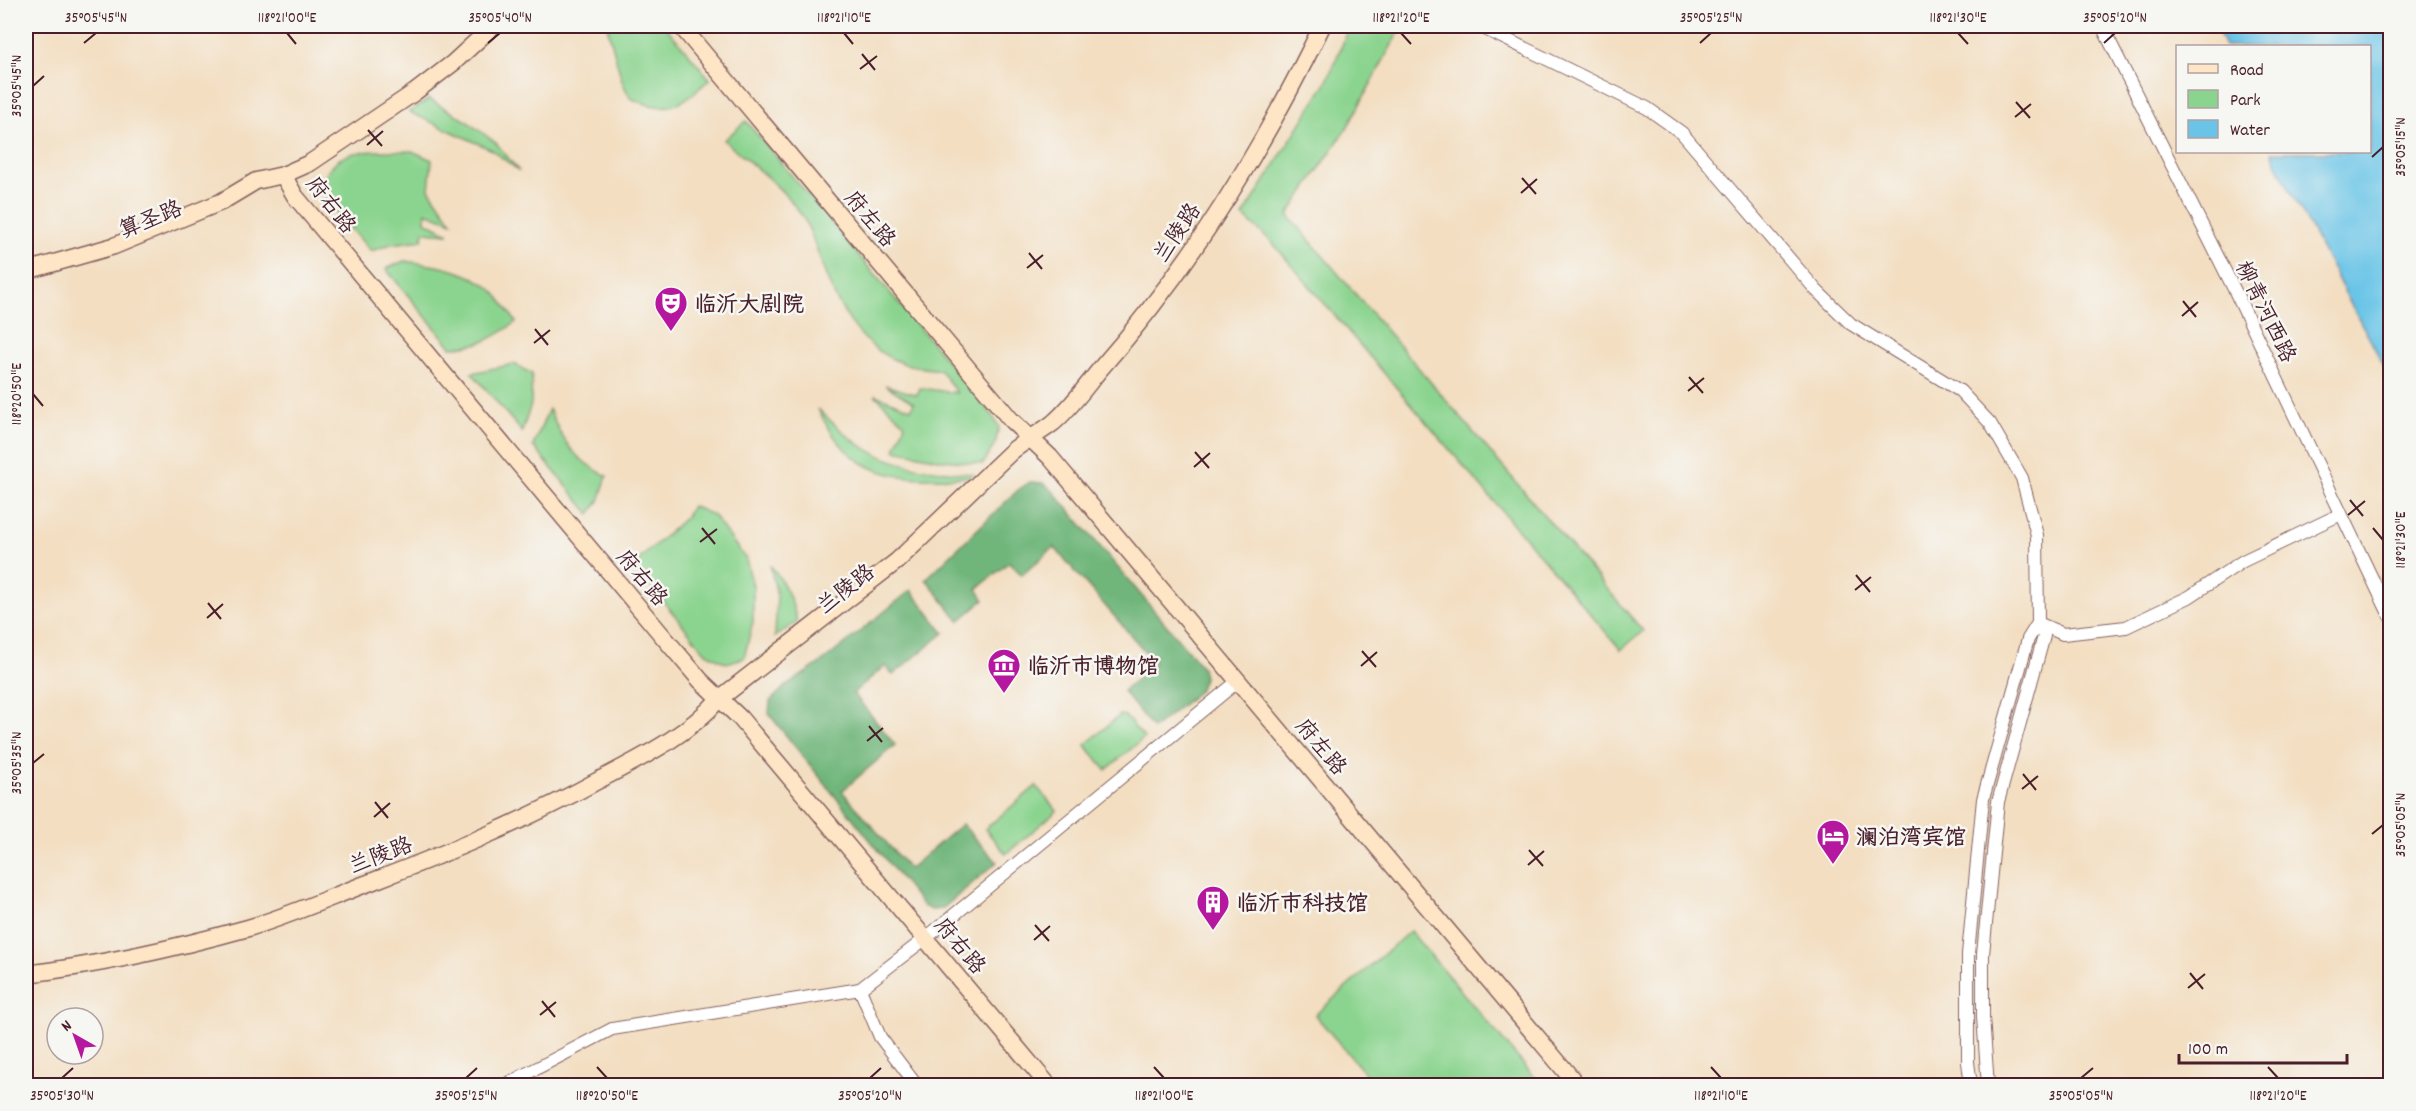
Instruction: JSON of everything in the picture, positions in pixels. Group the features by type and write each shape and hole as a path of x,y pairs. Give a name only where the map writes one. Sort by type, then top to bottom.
{"main road":[{"name":"算圣路","path":"26,271 114,246 221,202 256,181 282,175 304,155 409,84 447,55 478,26"},
{"name":"算圣路","path":"26,282 117,256 225,211 282,175 310,163 415,93 453,63 493,26"},
{"name":"府左路","path":"681,26 1011,420 1030,436"},
{"name":"府左路","path":"688,26 1030,436 1050,457 1570,1086"},
{"name":"兰陵路","path":"26,962 188,932 245,917 299,899 460,836 521,808 614,760 697,709 751,689 905,570 1019,459 1030,436 1139,306 1197,225 1276,94 1310,26"},
{"name":"兰陵路","path":"1030,436 1053,423 1110,358 1168,284 1244,172 1322,26"},
{"name":"府右路","path":"282,175 295,196 331,240 674,650 719,699 740,718 1041,1086"},
{"name":"府左路","path":"1236,683 1578,1086"},
{"name":"兰陵路","path":"26,974 138,954 248,927 303,909 465,846 526,818 629,764 704,717 719,699"},
{"name":"府右路","path":"923,940 1049,1086"}],"street":[{"path":"1479,26 1647,108 1682,133 1816,290 1851,324 1960,391 1968,399 1990,423 2022,478 2037,535 2038,623 2044,636 1998,802 1983,954 1983,1017 1988,1086"},
{"name":"柳青河西路","path":"2102,26 2235,291 2391,616"},
{"path":"2038,623 2063,634 2126,627 2190,597 2243,561 2341,514"},
{"path":"1971,1086 1968,1062 1968,954 1983,799 2028,639 2038,623"},
{"path":"503,1086 612,1029 860,989 1236,683"},
{"path":"860,989 880,1037 917,1086"}],"green space":[{"path":"607,26 665,26 710,79 690,96 674,105 655,106 630,98 622,81"},
{"path":"1350,26 1402,26 1348,126 1288,215 1643,631 1621,650 1271,241 1243,216 1327,81"},
{"path":"429,99 465,120 496,143 519,171 492,150 409,112"},
{"path":"746,121 991,413 999,427 995,444 983,464 943,460 895,450 905,424 875,395 911,409 914,403 885,385 917,395 920,388 957,393 940,370 906,364 883,354 871,345 852,324 830,286 813,237 803,217 776,186 724,140"},
{"path":"412,151 432,160 429,189 452,222 426,212 425,221 449,234 424,232 422,240 391,244 371,251 338,215 327,199 323,186 326,174 340,159 357,152"},
{"path":"404,261 448,269 479,281 497,294 516,322 486,340 451,347 386,269"},
{"path":"514,364 532,374 531,404 522,432 472,373"},
{"path":"549,409 559,431 571,449 586,463 607,476 599,501 590,514 533,446"},
{"path":"818,409 854,441 886,458 915,467 973,474 969,477 920,478 880,471 862,463 846,450 831,432"},
{"path":"1030,482 1043,483 1053,491 1202,667 1204,678 1199,691 1153,729 1123,691 1155,663 1054,547 1022,575 1009,562 977,589 984,600 959,621 926,579 1018,490"},
{"path":"692,506 713,515 746,559 753,586 753,622 744,658 726,663 706,653 633,565 686,517"},
{"path":"770,565 787,592 797,622 775,637 777,596"},
{"path":"911,590 944,633 893,675 885,666 853,693 895,745 842,791 909,869 962,824 997,862 942,909 931,910 923,906 769,714 770,701 786,686 826,659"},
{"path":"1120,715 1125,716 1144,738 1106,770 1085,745"},
{"path":"1036,786 1057,811 1006,854 985,829"},
{"path":"1410,931 1541,1085 1375,1085 1315,1015"}],"water":[{"path":"2216,26 2390,26 2390,377 2272,153 2371,153 2371,45 2225,45"}],"place":[{"name":"临沂大剧院","path":"671,332"},
{"name":"临沂市博物馆","path":"1004,694"},
{"name":"澜泊湾宾馆","path":"1833,865"},
{"name":"临沂市科技馆","path":"1213,931"}]}
